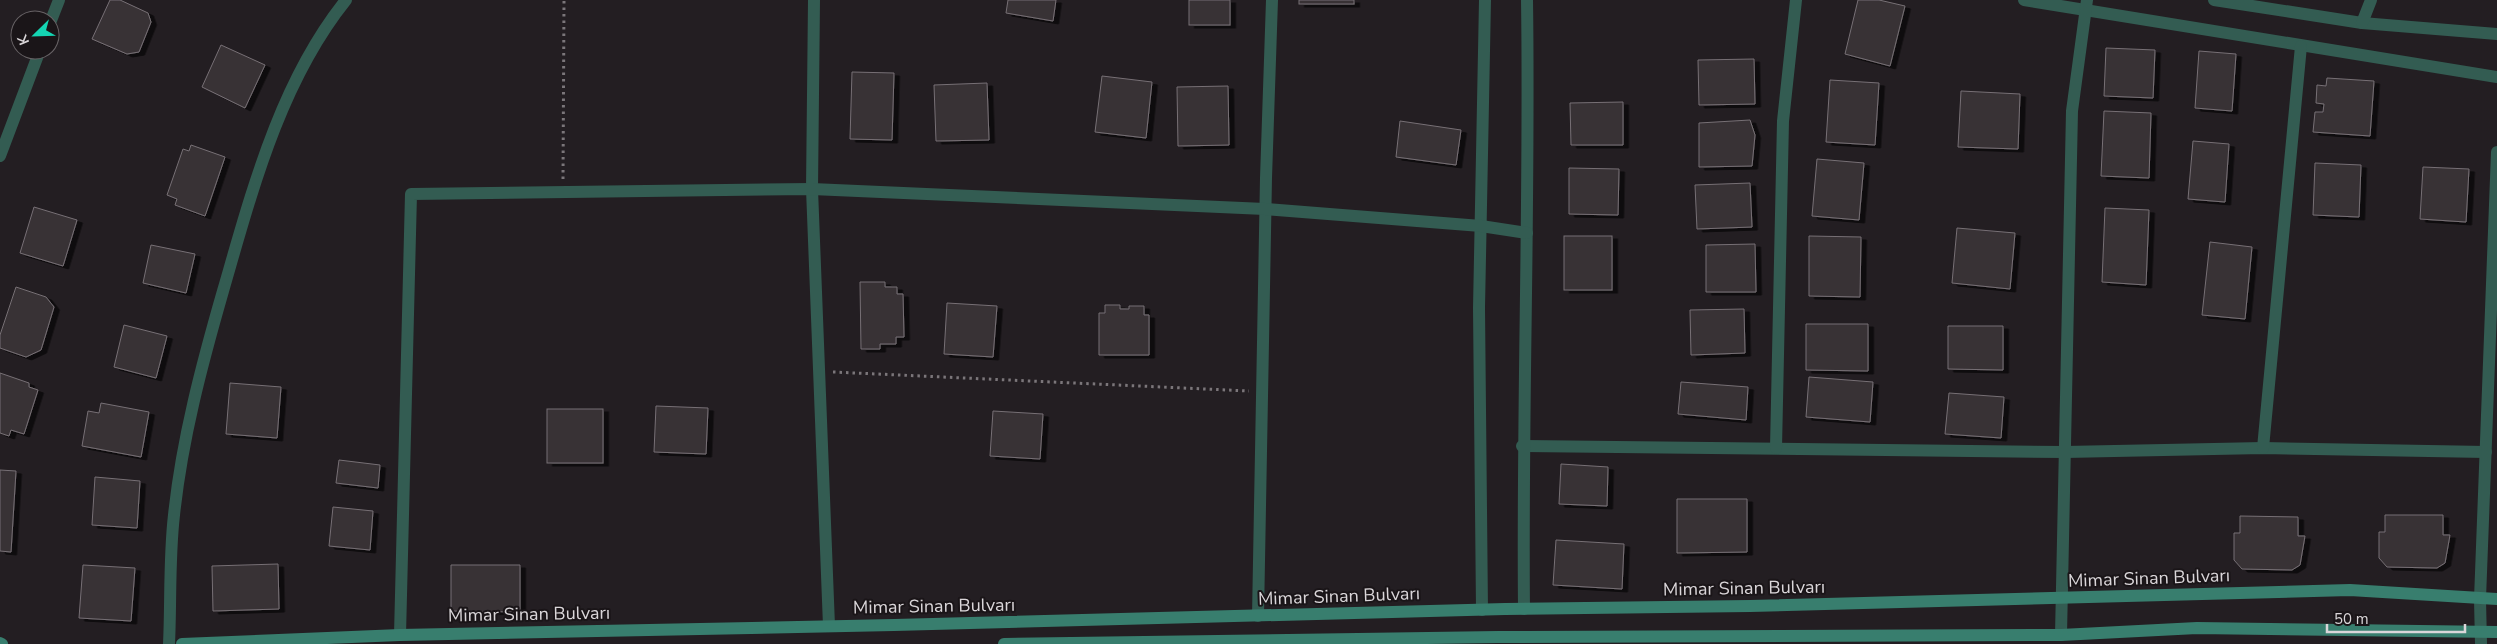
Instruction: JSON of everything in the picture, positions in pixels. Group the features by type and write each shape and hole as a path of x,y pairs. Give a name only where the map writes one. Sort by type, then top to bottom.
{"main road":[{"name":"Mimar Sinan Bulvarı","path":"182,644 400,634 829,626 1524,609 1750,606 2350,590 2497,599"},
{"path":"1004,644 1538,641 2061,635 2197,628 2482,638 2497,632"}],"street":[{"path":"169,644 174,516 194,393 246,210 281,113 326,24 346,0"},
{"path":"814,0 812,189 829,626"},
{"path":"1258,616 1265,209 1272,0"},
{"path":"1482,610 1479,308 1485,0"},
{"path":"1524,609 1522,446 1529,144 1527,0"},
{"path":"1776,448 1783,121 1796,0"},
{"path":"2024,0 2086,5 2301,46 2497,78"},
{"path":"2214,0 2362,23 2497,34"},
{"path":"2362,23 2371,0"},
{"path":"2061,635 2072,111 2086,5"},
{"path":"2263,448 2301,46"},
{"path":"0,156 36,60"},
{"path":"2482,638 2480,599 2497,152"},
{"path":"400,634 411,194 812,189 1265,209 1482,226 1527,233"},
{"path":"1522,446 2065,452 2263,448 2486,452"}],"path":[{"path":"563,192 564,0"},
{"path":"819,372 1262,392"}],"building":[{"path":"110,0 120,0 148,13 151,22 139,52 127,54 92,39"},
{"path":"1008,0 1056,0 1053,21 1006,13"},
{"path":"1189,0 1230,0 1230,25 1189,25"},
{"path":"1299,0 1354,0 1354,4 1299,4"},
{"path":"1858,0 1879,0 1905,6 1890,66 1845,54"},
{"path":"221,45 265,65 245,108 202,87"},
{"path":"2106,48 2155,50 2153,98 2104,96"},
{"path":"2199,51 2236,54 2232,111 2195,108"},
{"path":"1754,59 1755,104 1699,105 1698,60"},
{"path":"852,72 894,73 892,140 850,139"},
{"path":"1102,76 1152,82 1146,138 1095,132"},
{"path":"2327,78 2374,81 2370,136 2313,132 2315,112 2323,112 2324,104 2316,103 2317,85 2326,86"},
{"path":"1830,80 1879,83 1875,145 1826,142"},
{"path":"987,83 989,140 936,141 934,85"},
{"path":"1228,86 1229,145 1178,146 1177,87"},
{"path":"1961,91 2020,94 2018,149 1958,147"},
{"path":"1623,102 1623,145 1571,145 1570,103"},
{"path":"2104,111 2151,113 2149,178 2101,176"},
{"path":"1750,120 1755,135 1752,166 1699,167 1699,123"},
{"path":"1400,121 1461,130 1456,165 1396,157"},
{"path":"2193,141 2229,144 2225,202 2188,199"},
{"path":"191,145 225,157 205,216 175,205 177,199 167,195 183,149 189,151"},
{"path":"1817,159 1864,163 1859,220 1812,216"},
{"path":"2315,163 2361,165 2359,217 2313,215"},
{"path":"2423,167 2469,169 2466,222 2420,219"},
{"path":"1569,168 1619,169 1618,215 1569,214"},
{"path":"1750,183 1752,227 1697,229 1695,185"},
{"path":"34,207 77,220 63,266 20,253"},
{"path":"2105,208 2149,210 2146,285 2102,282"},
{"path":"1957,228 2015,233 2010,289 1952,283"},
{"path":"1564,236 1612,236 1612,290 1564,290"},
{"path":"1809,236 1861,237 1860,297 1809,296"},
{"path":"2210,242 2252,247 2245,319 2202,315"},
{"path":"1755,244 1756,292 1706,292 1706,245"},
{"path":"151,245 195,254 186,293 143,283"},
{"path":"860,282 885,282 885,287 897,287 897,294 903,294 904,337 896,337 896,344 880,344 880,349 861,349"},
{"path":"16,287 46,297 54,307 41,350 26,357 0,348 0,335"},
{"path":"947,303 997,306 993,357 944,354"},
{"path":"1105,305 1120,305 1120,309 1129,309 1129,306 1144,306 1144,315 1149,315 1149,355 1099,355 1099,313 1105,313"},
{"path":"1744,309 1745,353 1691,355 1690,310"},
{"path":"1806,324 1868,324 1868,371 1806,370"},
{"path":"124,325 167,336 156,378 114,367"},
{"path":"1948,326 2003,326 2003,370 1948,369"},
{"path":"0,373 29,383 29,387 38,390 24,434 11,430 9,436 0,433"},
{"path":"1809,377 1873,382 1870,422 1806,417"},
{"path":"1681,382 1748,387 1746,420 1678,414"},
{"path":"230,383 281,387 277,438 226,434"},
{"path":"1949,393 2004,397 2001,438 1945,434"},
{"path":"101,403 149,412 141,457 82,446 88,411 99,413"},
{"path":"656,406 708,408 706,454 654,452"},
{"path":"547,409 603,409 603,463 547,463"},
{"path":"993,411 1043,414 1040,459 990,456"},
{"path":"339,460 380,465 378,488 336,483"},
{"path":"1561,464 1608,467 1607,506 1559,504"},
{"path":"0,470 16,471 11,552 0,551"},
{"path":"95,477 140,481 137,528 92,525"},
{"path":"1677,499 1747,499 1747,552 1677,553"},
{"path":"333,507 373,511 370,550 329,546"},
{"path":"2385,515 2443,515 2443,535 2450,535 2445,563 2437,568 2387,567 2379,558 2379,532 2385,532"},
{"path":"2240,516 2298,517 2298,536 2305,536 2300,565 2292,570 2242,569 2234,560 2234,533 2240,533"},
{"path":"1556,540 1624,544 1622,589 1553,585"},
{"path":"278,564 279,609 213,611 212,566"},
{"path":"83,565 135,568 131,621 79,618"},
{"path":"451,565 520,565 520,612 451,611"}]}
